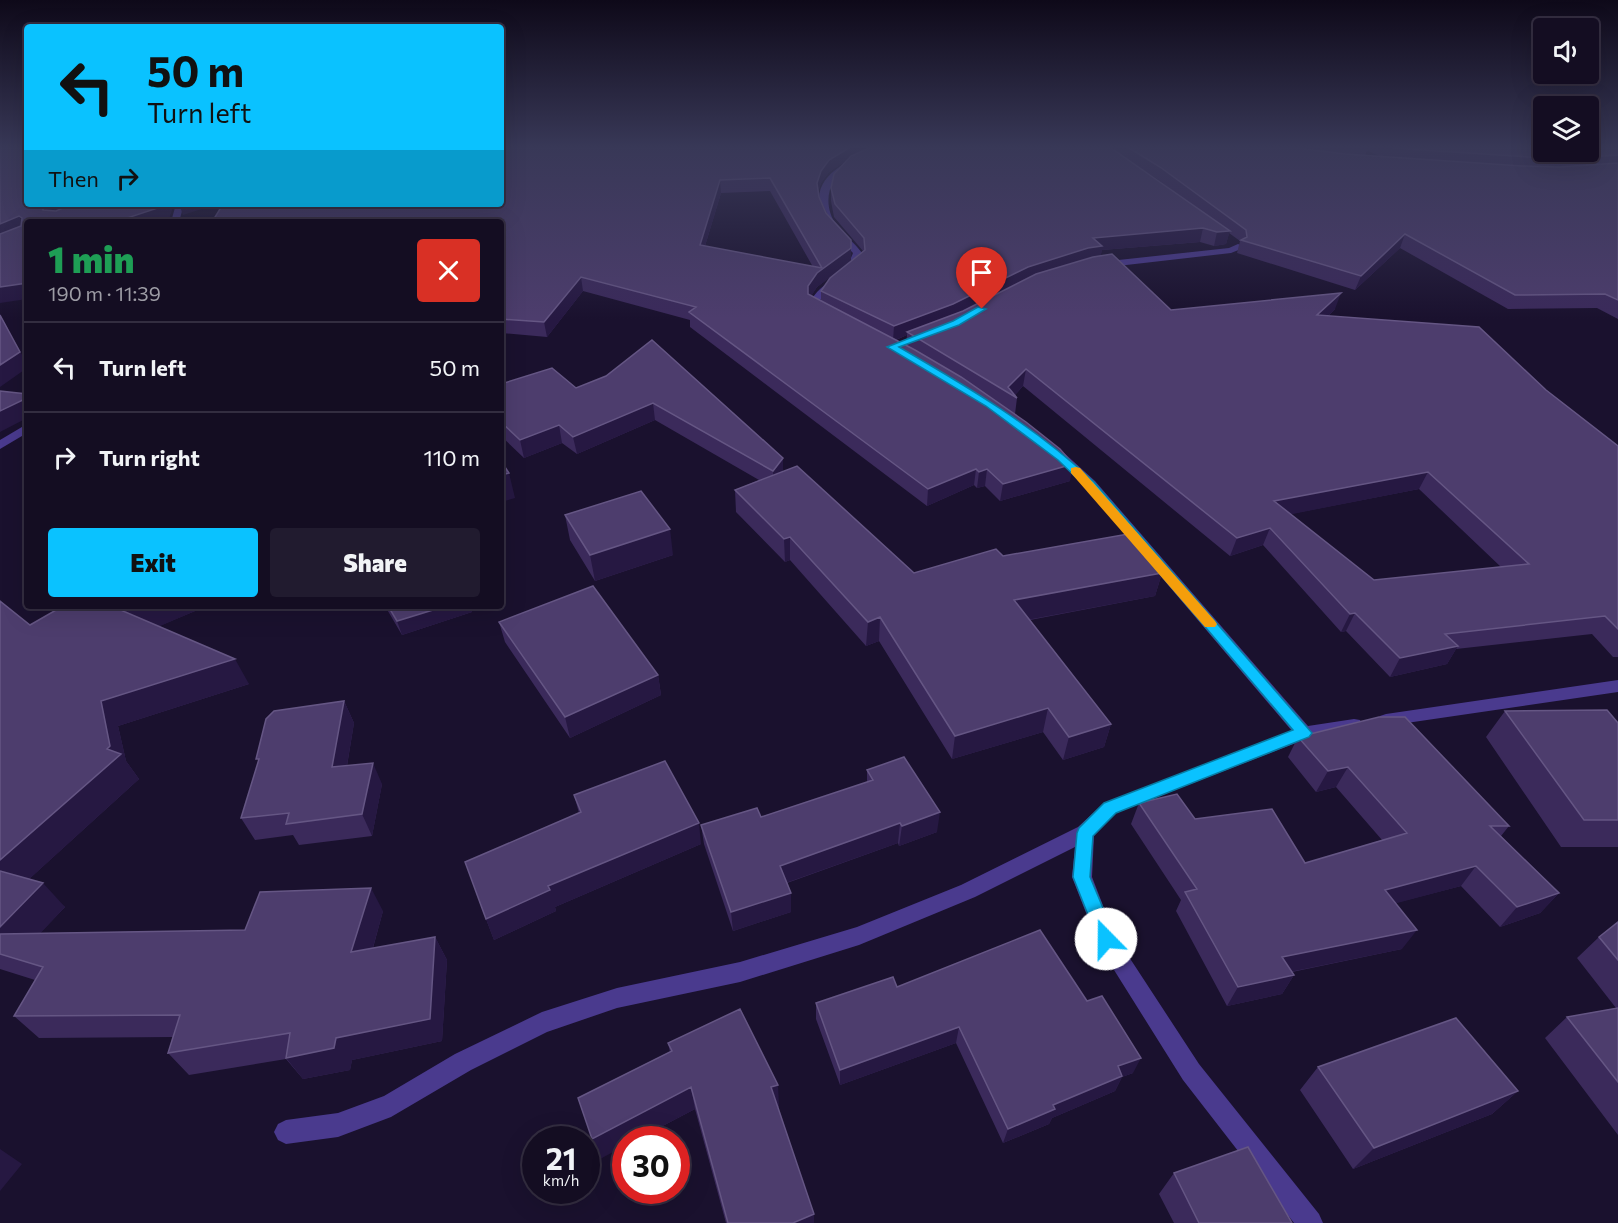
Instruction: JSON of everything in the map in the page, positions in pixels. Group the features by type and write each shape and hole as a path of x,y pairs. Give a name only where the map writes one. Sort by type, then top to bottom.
{"street":[{"path":"825,205 833,225 858,254 856,264 850,271 820,294 814,302 813,307 835,320"},
{"path":"1089,266 1231,250 1238,247 1230,241"},
{"path":"0,445 24,430"},
{"path":"1044,444 1090,484 1304,733"},
{"path":"286,1132 338,1125 391,1105 463,1062 542,1023 617,998 740,972 859,936 968,891 1085,833 1110,808 1304,733 1618,686"},
{"path":"1085,833 1082,877 1106,939 1191,1072 1310,1223"}],"building":[{"path":"0,205 43,207 43,210 56,211 65,207 161,207 124,219 24,219 24,283 0,287 0,234 21,226 22,218 19,216 0,224"},
{"path":"712,205 700,245 822,268 786,205 823,205 826,213 851,240 851,248 817,273 808,286 808,294 961,377 1026,422 1060,449 1073,464 1003,484 987,469 979,472 976,469 928,489 689,312 696,307 581,277 544,322 504,319 504,219 214,219 221,207"},
{"path":"836,205 1193,205 1230,231 1217,232 1203,228 1093,238 1102,246 1088,248 1028,267 953,304 894,326 821,291 830,278 865,250 864,238"},
{"path":"1212,205 1618,205 1618,300 1605,294 1515,295 1405,234 1361,276 1241,240 1247,237 1246,230"},
{"path":"1112,254 1171,310 1341,293 1317,315 1479,327 1546,390 1618,446 1618,629 1605,616 1445,634 1458,646 1400,658 1355,613 1350,614 1270,528 1237,538 1026,369 1008,387 1017,398 907,332 963,311 1036,274 1093,257","holes":["1428,472 1529,564 1374,580 1274,501"]},
{"path":"0,315 20,352 0,365"},
{"path":"652,340 783,458 773,471 653,403 573,437 559,425 520,440 504,425 504,383 552,368 576,388 606,376"},
{"path":"0,391 24,394 24,399 0,411"},
{"path":"797,466 914,573 996,549 1003,556 1128,534 1162,573 1014,600 1111,724 1069,737 1048,708 955,736 880,617 868,622 790,537 784,539 735,490"},
{"path":"641,491 670,529 590,555 565,515"},
{"path":"593,586 658,675 565,717 499,622"},
{"path":"0,601 30,625 58,609 128,609 123,611 235,659 101,701 110,746 107,749 121,754 0,860"},
{"path":"390,609 436,609 397,621"},
{"path":"344,701 332,767 373,763 362,814 286,824 289,813 241,818 259,759 256,759 266,719 274,711"},
{"path":"1607,710 1618,723 1618,820 1584,820 1505,711"},
{"path":"1379,717 1405,717 1509,826 1490,826 1559,893 1517,907 1476,866 1385,890 1417,930 1282,957 1294,975 1238,987 1185,892 1197,889 1139,803 1177,794 1195,819 1272,809 1305,863 1407,833 1348,767 1328,771 1298,737"},
{"path":"904,757 940,812 902,826 900,823 780,866 791,893 731,912 701,825 757,808 761,817 873,780 867,770"},
{"path":"665,761 699,823 548,886 550,890 486,919 465,862 581,812 574,795"},
{"path":"0,871 43,883 0,927"},
{"path":"371,888 351,952 435,937 430,1019 336,1038 334,1048 286,1058 290,1033 168,1053 180,1015 14,1016 43,967 0,954 0,934 245,930 260,892"},
{"path":"1618,922 1618,960 1599,937"},
{"path":"1040,930 1087,1001 1102,996 1141,1058 1118,1066 1122,1076 1053,1105 1055,1109 1008,1129 959,1027 840,1070 816,1003 893,977 897,987"},
{"path":"1618,1008 1618,1082 1567,1017"},
{"path":"740,1009 778,1085 771,1087 814,1214 793,1223 728,1223 691,1087 617,1126 612,1126 612,1128 600,1135 600,1126 588,1126 578,1098 672,1051 668,1043"},
{"path":"1456,1018 1518,1091 1374,1148 1318,1067"},
{"path":"1248,1147 1292,1223 1199,1223 1174,1173"}],"slow traffic":[{"path":"1076,471 1090,484 1210,624"}],"route":[{"path":"982,309 956,323 892,347 989,404 1062,458 1090,484 1304,733 1110,808 1085,833 1082,877 1106,939"}]}
